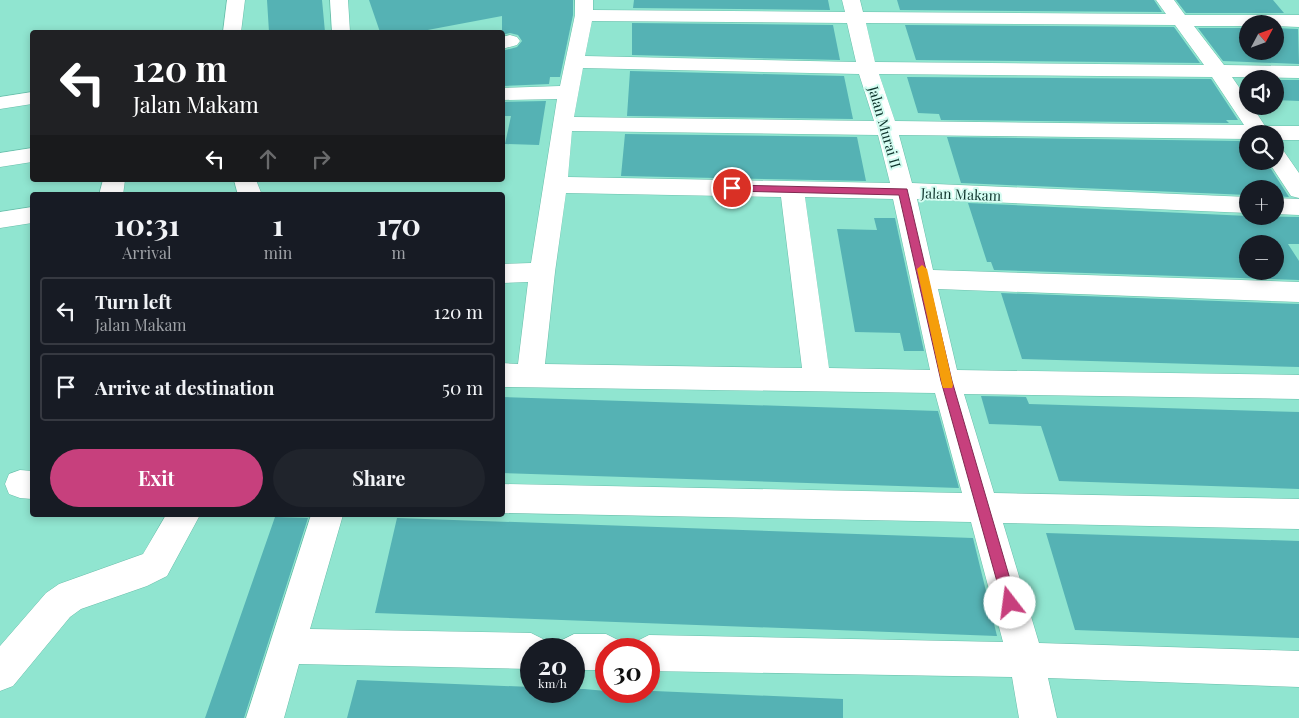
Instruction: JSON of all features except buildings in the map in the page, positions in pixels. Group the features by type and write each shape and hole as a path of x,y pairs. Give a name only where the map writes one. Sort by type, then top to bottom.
{"street":[{"path":"232,30 236,0"},
{"path":"339,0 341,30"},
{"path":"1165,0 1218,71 1255,125"},
{"path":"530,376 542,272 560,157 562,124 584,8 854,8 1180,20 1299,21"},
{"name":"Jalan Murai II","path":"854,8 868,68 887,129 903,191 946,381 984,507 1026,660 1038,718"},
{"path":"574,62 868,68 1299,72"},
{"path":"505,94 568,92"},
{"path":"0,103 30,98"},
{"path":"562,124 1239,133"},
{"path":"1284,132 1299,132"},
{"path":"0,160 30,155"},
{"path":"1284,168 1299,190"},
{"name":"Jalan Makam","path":"555,185 903,191 1239,205"},
{"path":"792,189 816,379"},
{"path":"1284,206 1299,207"},
{"path":"0,220 30,215"},
{"path":"505,274 542,272"},
{"path":"924,279 1299,292"},
{"path":"505,375 1299,387"},
{"path":"505,498 1299,514"},
{"path":"0,673 64,600 83,590 147,570 155,565 183,517"},
{"path":"265,718 326,517"},
{"path":"287,646 520,651"},
{"path":"660,653 1026,660 1299,669"}],"slow traffic":[{"path":"922,269 948,385"}],"route":[{"path":"732,188 903,191 946,381 984,507 1010,603"}]}
